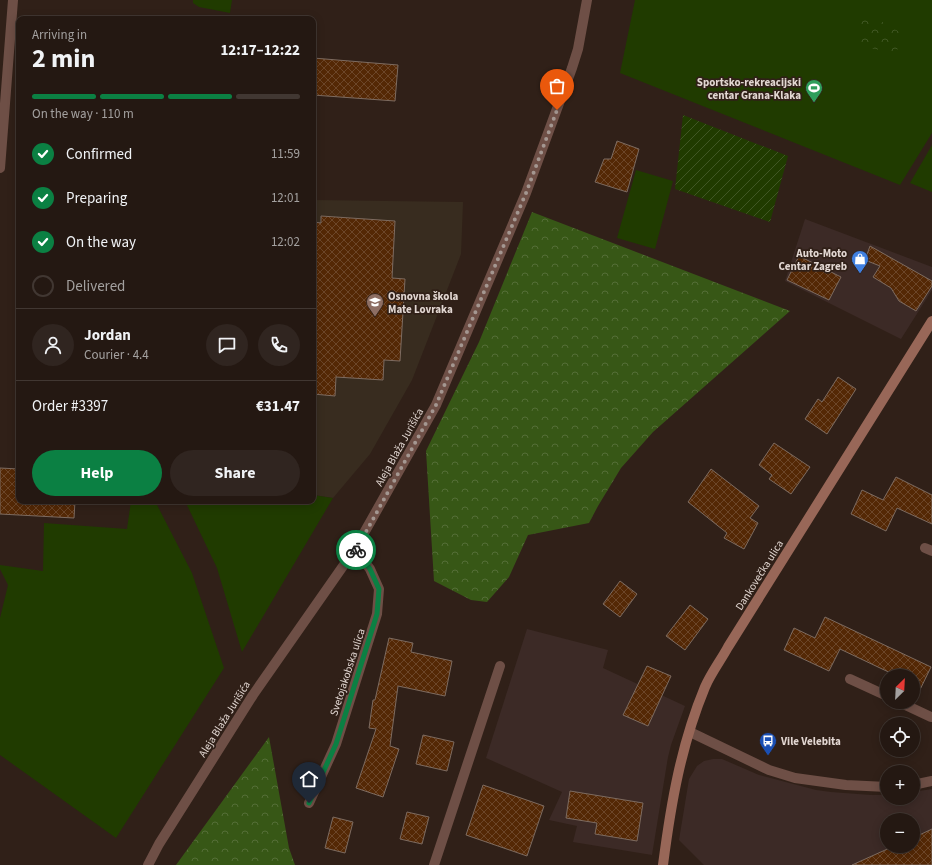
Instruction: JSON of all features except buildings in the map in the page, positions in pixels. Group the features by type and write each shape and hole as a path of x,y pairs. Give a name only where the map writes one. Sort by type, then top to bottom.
{"main road":[{"name":"Dankovečka ulica","path":"663,865 671,804 679,768 710,677 932,321"}],"street":[{"path":"0,168 13,0"},
{"name":"Aleja Blaža Jurišića","path":"148,865 159,844 253,695 355,549 436,405 526,193 572,68 580,41 587,0"},
{"name":"Svetojakobska ulica","path":"309,803 336,744 377,614 379,589 370,569 355,549"},
{"path":"434,865 500,666"},
{"path":"850,679 880,693"},
{"path":"914,709 932,717"},
{"path":"690,732 769,770 795,778 846,786 880,786"},
{"path":"920,784 932,781"}],"shaded area":[{"name":"Osnovna škola Mate Lovraka","path":"316,200 463,202 461,254 412,380 370,454 333,498 316,495"},
{"name":"Auto-Moto Centar Zagreb","path":"805,219 932,267 932,290 901,339 785,281"},
{"path":"527,629 608,650 603,668 685,706 668,757 652,855 573,842 577,826 549,820 562,792 486,758"},
{"path":"722,759 759,775 816,790 880,795 880,805 920,805 920,791 932,789 932,865 704,865 679,840 689,779 697,766 704,761"}],"green space":[{"path":"193,0 232,0 230,13 199,7 193,3"},
{"name":"Sportsko-rekreacijski centar Grana-Klaka","path":"635,0 932,0 932,133 900,185 620,73"},
{"path":"860,9 903,34 896,53 859,46"},
{"path":"683,115 788,156 770,222 675,189"},
{"path":"932,145 932,192 910,183"},
{"path":"636,170 673,181 655,249 617,238"},
{"path":"532,212 790,311 653,432 621,468 589,523 528,535 509,577 487,602 471,600 434,581 426,451 479,342"},
{"path":"316,495 333,498 242,652 217,568 186,504 316,504"},
{"path":"131,504 157,504 192,573 224,668 116,838 0,755 0,618 8,585 0,569 0,565 43,571 44,523 127,529"},
{"path":"269,737 289,848 295,865 176,865"}],"way so far":[{"path":"356,550 355,549 436,405 526,193 557,110"}],"place":[{"name":"Sportsko-rekreacijski centar Grana-Klaka","path":"814,103"},
{"name":"Auto-Moto Centar Zagreb","path":"860,274"},
{"name":"Osnovna škola Mate Lovraka","path":"375,317"},
{"name":"Vile Velebita","path":"768,756"}],"route":[{"path":"309,803 336,744 354,691 377,614 379,589 370,569 356,550"}]}
